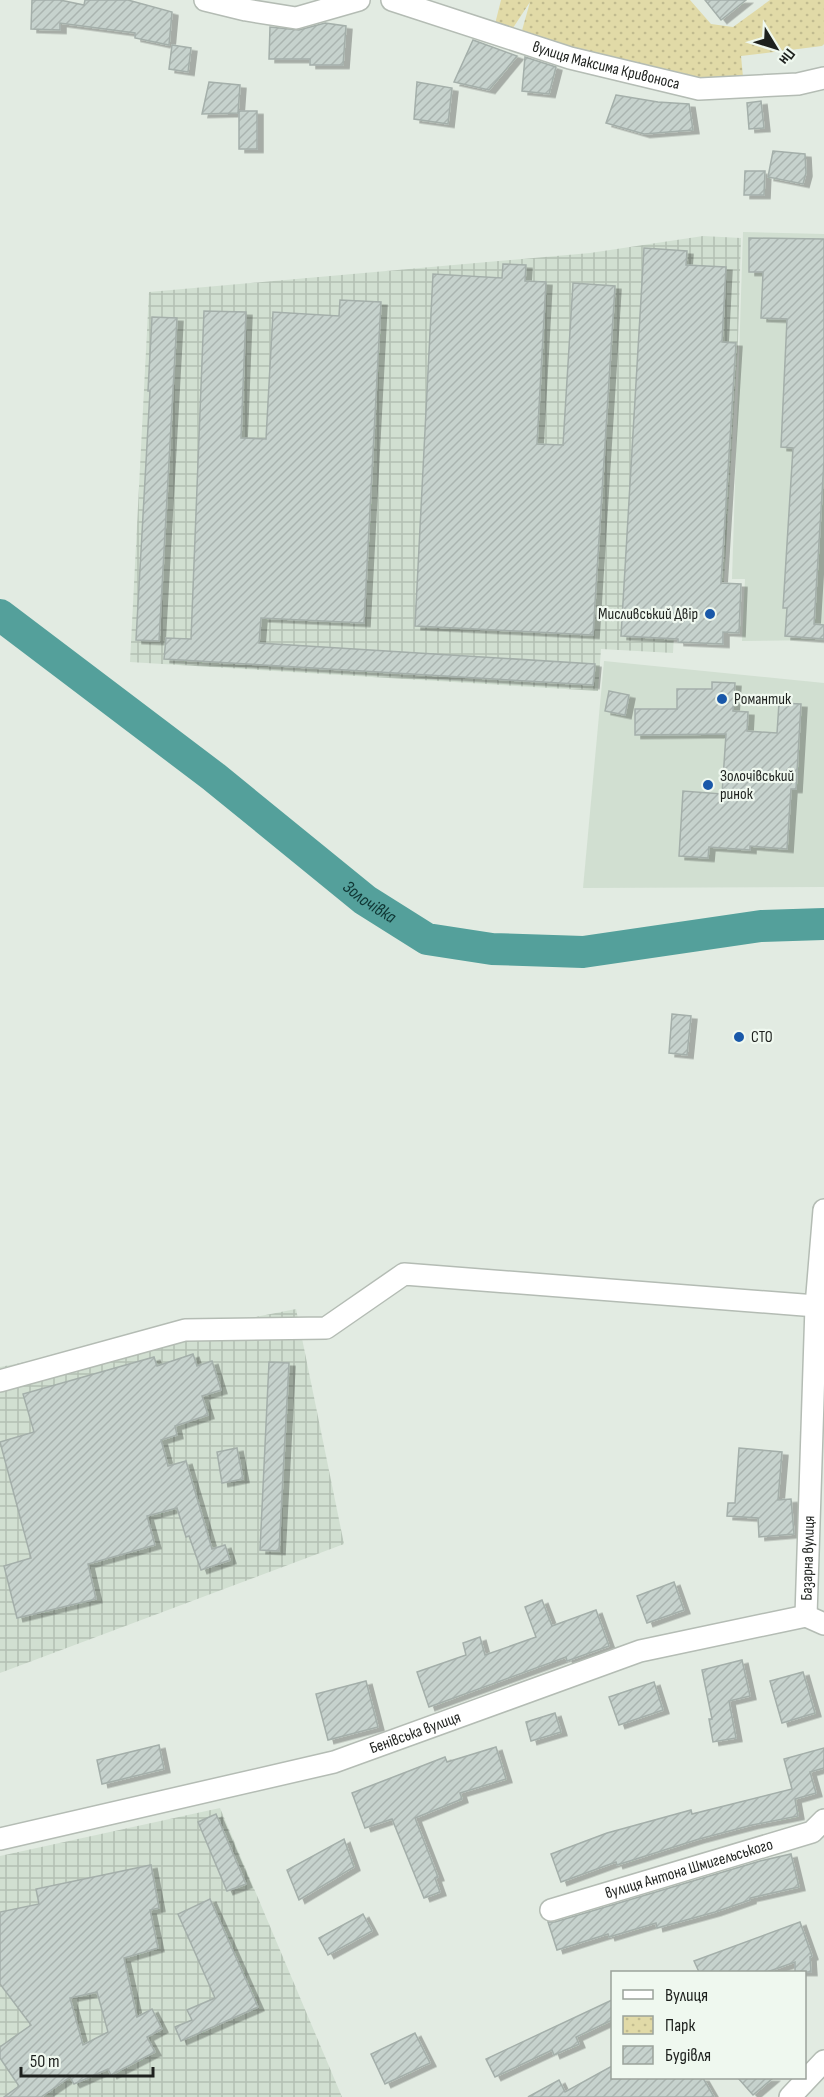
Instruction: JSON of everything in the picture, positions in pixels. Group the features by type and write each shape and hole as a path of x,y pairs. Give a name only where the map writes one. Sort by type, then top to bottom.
{"street":[{"path":"205,0 246,10 296,18 359,0"},
{"name":"вулиця Максима Кривоноса","path":"392,0 570,58 699,89 798,84 824,78"},
{"name":"Базарна вулиця","path":"815,1620 816,1306 824,1210"},
{"path":"0,1381 185,1330 326,1328 404,1274 816,1306"},
{"name":"Бенівська вулиця","path":"0,1839 334,1762 640,1651 815,1620"},
{"name":"вулиця Антона Шмигельського","path":"550,1910 812,1832 824,1820"},
{"path":"790,2097 824,2061"}],"shaded area":[{"path":"743,232 824,234 824,640 742,641 745,579 732,579"},
{"path":"703,236 741,238 738,341 724,582 677,580 673,653 601,649 598,691 130,662 149,292 590,253"},
{"name":"Золочівський ринок","path":"604,661 824,683 824,887 583,888"},
{"path":"296,1309 344,1544 0,1673 0,1367"},
{"path":"220,1808 342,2097 0,2097 0,1856"}],"green space":[{"path":"501,0 690,0 711,24 733,27 770,0 824,0 824,44 741,56 743,77 700,82 521,34 530,2 511,31 495,24"}],"building":[{"path":"32,0 60,0 84,5 85,0 128,0 172,12 169,45 135,38 135,33 60,23 60,30 31,29"},
{"path":"705,0 746,0 721,20"},
{"path":"325,23 346,26 343,65 310,65 310,59 269,59 270,27 299,30"},
{"path":"473,40 517,56 489,90 454,82"},
{"path":"172,45 191,48 188,72 169,69"},
{"path":"525,57 556,67 549,94 522,91"},
{"path":"209,82 240,85 238,113 202,114"},
{"path":"417,82 452,88 448,124 414,119"},
{"path":"616,95 658,102 689,104 693,130 644,134 606,123"},
{"path":"761,101 764,128 749,129 747,103"},
{"path":"239,111 257,111 257,149 239,149"},
{"path":"773,151 805,154 806,173 803,184 768,177"},
{"path":"745,171 765,171 764,195 744,195"},
{"path":"749,238 824,239 824,461 814,624 824,625 824,639 785,636 787,608 783,608 793,448 781,447 787,319 761,318 763,272 749,272"},
{"path":"644,248 687,251 686,265 726,267 722,342 736,343 721,583 741,584 739,633 723,632 723,644 621,636"},
{"path":"503,264 526,265 525,281 546,282 537,444 563,445 573,283 615,286 593,635 415,626 433,274 502,278"},
{"path":"340,300 381,302 364,623 261,618 259,643 595,664 593,685 164,659 166,638 191,639 204,311 246,312 241,438 266,439 273,312 339,316"},
{"path":"152,317 177,318 159,641 136,640"},
{"path":"712,682 735,683 733,711 748,712 747,731 777,733 779,703 801,704 796,789 791,789 787,849 750,846 750,850 709,847 708,858 679,856 683,791 722,794 726,734 635,735 635,709 677,709 677,689 712,689"},
{"path":"609,691 629,695 625,715 605,711"},
{"path":"672,1014 691,1016 687,1055 669,1053"},
{"path":"193,1354 197,1366 212,1361 221,1390 202,1396 208,1415 175,1426 177,1435 161,1440 168,1466 186,1461 212,1549 225,1545 230,1560 201,1570 189,1536 186,1537 177,1508 147,1516 155,1545 88,1564 96,1599 17,1618 4,1566 31,1558 0,1442 34,1432 23,1394 154,1357 157,1366"},
{"path":"269,1362 289,1363 279,1551 260,1550"},
{"path":"237,1448 243,1479 222,1483 217,1452"},
{"path":"739,1448 782,1452 778,1500 791,1499 794,1534 759,1537 758,1518 727,1516 728,1503 735,1503"},
{"path":"674,1582 684,1610 647,1623 637,1596"},
{"path":"542,1600 552,1626 596,1610 609,1646 567,1661 566,1657 429,1707 417,1672 466,1655 463,1643 480,1637 485,1655 536,1637 525,1607"},
{"path":"742,1660 750,1696 729,1701 736,1738 713,1742 709,1719 712,1719 702,1670"},
{"path":"803,1672 815,1713 782,1723 770,1681"},
{"path":"366,1681 378,1727 328,1740 316,1694"},
{"path":"654,1682 663,1710 619,1725 609,1697"},
{"path":"555,1713 561,1732 531,1741 526,1722"},
{"path":"159,1745 164,1769 102,1784 97,1760"},
{"path":"496,1747 506,1779 460,1793 462,1799 415,1818 438,1877 435,1878 440,1892 424,1898 392,1819 365,1828 352,1793 445,1757 447,1762"},
{"path":"824,1748 824,1768 810,1772 816,1793 795,1799 798,1816 699,1839 617,1865 616,1862 561,1882 551,1854 607,1833 691,1810 692,1814 792,1789 784,1759"},
{"path":"216,1814 246,1884 227,1891 198,1822"},
{"path":"344,1839 354,1867 299,1900 287,1870"},
{"path":"791,1854 799,1887 750,1898 750,1900 715,1912 657,1928 656,1923 609,1937 608,1934 557,1950 548,1922 555,1922 760,1861"},
{"path":"151,1865 159,1908 150,1910 158,1948 124,1958 137,2017 152,2009 162,2029 147,2037 155,2052 111,2075 108,2069 74,2084 70,2077 41,2097 4,2097 19,2086 0,2058 0,2047 31,2025 0,1984 0,1912 39,1904 36,1889","holes":["97,1992 108,2032 83,2045 70,1998"]},
{"path":"210,1899 258,2007 181,2041 175,2027 192,2020 187,2010 215,1998 178,1914"},
{"path":"363,1914 372,1931 328,1955 319,1938"},
{"path":"800,1922 812,1956 810,1957 811,1972 795,1971 795,1962 770,1971 699,1971 694,1961"},
{"path":"611,2000 611,2020 576,2037 579,2044 554,2055 552,2050 495,2077 486,2059"},
{"path":"415,2033 430,2063 385,2084 371,2054"},
{"path":"611,2067 611,2079 704,2079 714,2097 528,2097 559,2080 565,2092"},
{"path":"739,2079 772,2079 753,2095"}],"waterway":[{"name":"Золочівка","path":"0,615 214,777 365,900 427,939 492,949 583,952 761,926 824,924"}],"place":[{"name":"Мисливський Двір","path":"710,614"},
{"name":"Романтик","path":"722,699"},
{"name":"Золочівський ринок","path":"708,785"},
{"name":"СТО","path":"739,1037"}]}
